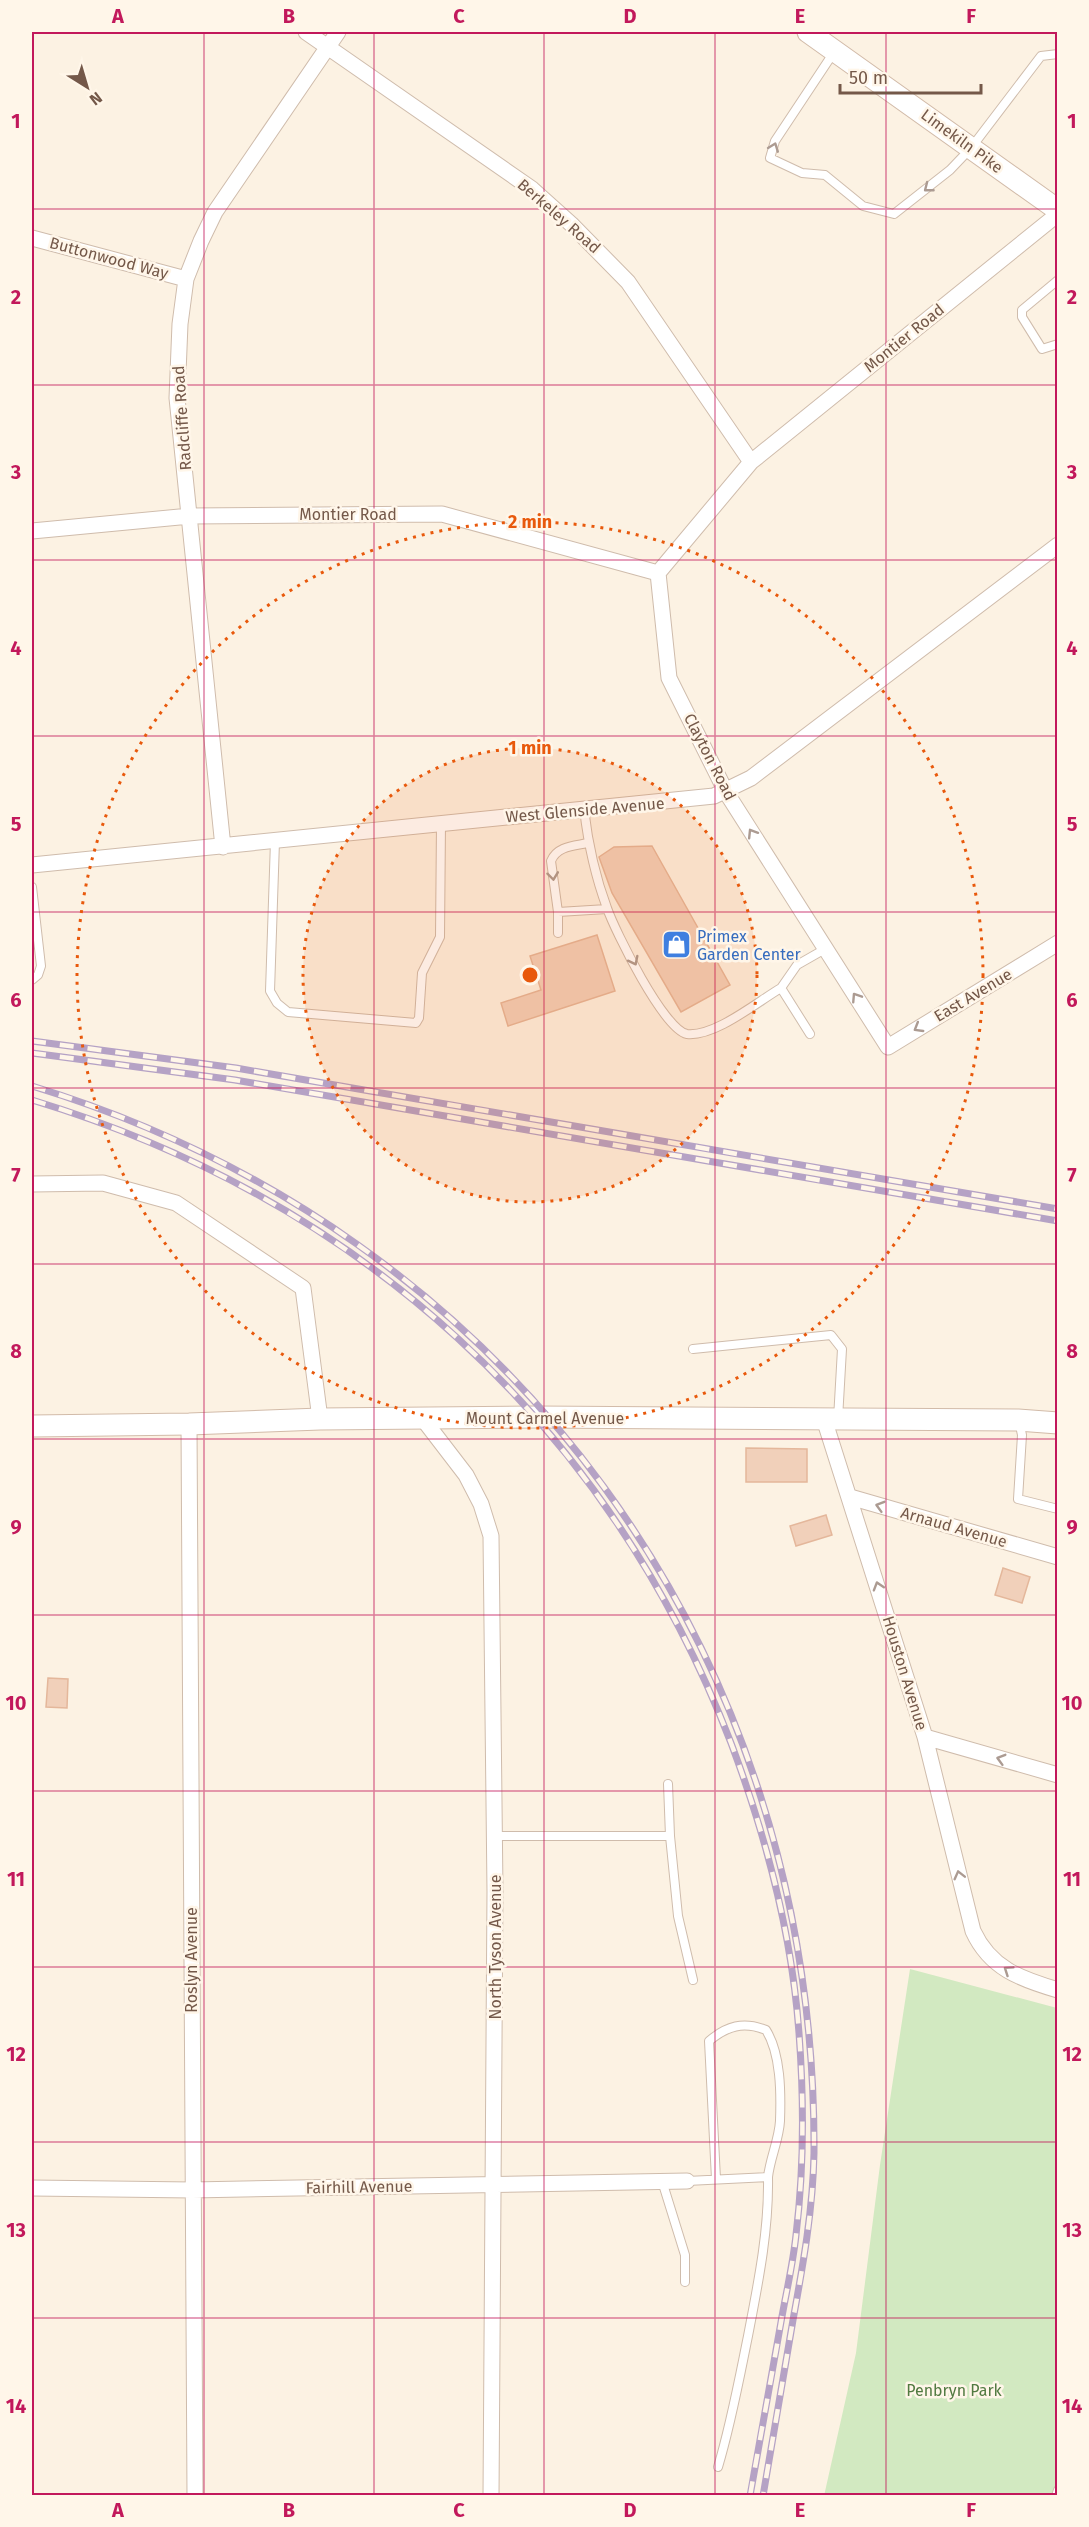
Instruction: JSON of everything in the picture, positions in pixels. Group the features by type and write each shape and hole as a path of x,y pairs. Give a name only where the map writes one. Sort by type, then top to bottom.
{"street":[{"name":"Berkeley Road","path":"306,32 328,45 532,189 601,252 628,282 751,462"},
{"name":"Radcliffe Road","path":"223,847 177,398 180,324 186,279 215,212 338,32"},
{"name":"Limekiln Pike","path":"808,32 1056,207"},
{"name":"Montier Road","path":"751,462 1056,207"},
{"name":"Buttonwood Way","path":"32,238 186,279"},
{"path":"658,573 751,462"},
{"name":"Montier Road","path":"32,531 190,516 442,514 658,573"},
{"name":"West Glenside Avenue","path":"32,865 701,799 726,792 751,778 1058,545"},
{"name":"Clayton Road","path":"658,573 669,678 726,792 888,1047"},
{"name":"East Avenue","path":"888,1047 1058,944"},
{"path":"32,1184 103,1183 176,1203 303,1287 320,1419"},
{"name":"Mount Carmel Avenue","path":"32,1426 189,1424 320,1419 1018,1420 1058,1423"},
{"name":"North Tyson Avenue","path":"423,1419 466,1475 481,1504 491,1536 495,1836 495,2186 491,2496"},
{"name":"Houston Avenue","path":"831,1420 850,1497 925,1737 973,1931 981,1948 1010,1973 1058,1990"},
{"name":"Roslyn Avenue","path":"189,1424 195,2496"},
{"name":"Arnaud Avenue","path":"850,1497 1058,1557"},
{"path":"925,1737 1058,1775"},
{"name":"Fairhill Avenue","path":"32,2188 192,2190 687,2181"}],"lane":[{"path":"835,51 775,141 770,158 802,173 825,175 863,206 894,214 950,171 971,148 1041,56 1058,54"},
{"path":"1058,280 1022,310 1022,317 1042,349 1058,344"},
{"path":"584,809 588,843 607,909 654,1002 666,1018 684,1034 701,1034 720,1026 781,988 796,965 825,949"},
{"path":"275,841 270,991 277,1003 288,1012 416,1023 419,1018 422,973 440,937 441,823"},
{"path":"558,933 558,912 551,861 563,849 588,843"},
{"path":"32,887 41,966 38,975 32,980"},
{"path":"558,912 607,909"},
{"path":"781,988 810,1034"},
{"path":"693,1348 831,1335 842,1349 831,1420"},
{"path":"1018,1420 1022,1435 1018,1499 1058,1509"},
{"path":"668,1784 670,1836 678,1916 693,1980"},
{"path":"495,1836 670,1836"},
{"path":"716,2179 709,2041 723,2030 741,2025 754,2025 766,2030 777,2053 780,2123 768,2177 769,2207 760,2276 731,2425 718,2467"},
{"path":"687,2181 768,2177"},
{"path":"662,2181 685,2255 685,2282"},
{"path":"1056,2496 1058,2490"}],"green space":[{"name":"Penbryn Park","path":"910,1969 1057,2008 1057,2495 824,2496 856,2353 880,2165"}],"building":[{"name":"Primex Garden Center","path":"652,846 730,985 681,1012 612,893 599,857 614,847"},
{"path":"597,935 615,991 508,1026 501,1003 541,990 530,956"},
{"path":"746,1448 807,1449 807,1482 746,1482"},
{"path":"826,1515 832,1535 796,1546 790,1526"},
{"path":"1003,1568 1030,1577 1022,1603 995,1595"},
{"path":"48,1678 68,1679 67,1708 46,1707"}],"railway":[{"path":"32,1041 236,1068 1058,1209"},
{"path":"32,1053 235,1080 1058,1221"},
{"path":"32,1086 203,1153 357,1244 491,1356 604,1487 694,1634 760,1796 801,1970 814,2153 812,2195 804,2258 763,2496"},
{"path":"32,1100 151,1143 262,1197 364,1262 458,1338 542,1425 615,1521 679,1627 731,1743 744,1778 776,1886 796,1996 802,2084 801,2185 791,2268 750,2496"}],"place":[{"name":"Primex Garden Center","path":"676,945"}]}
